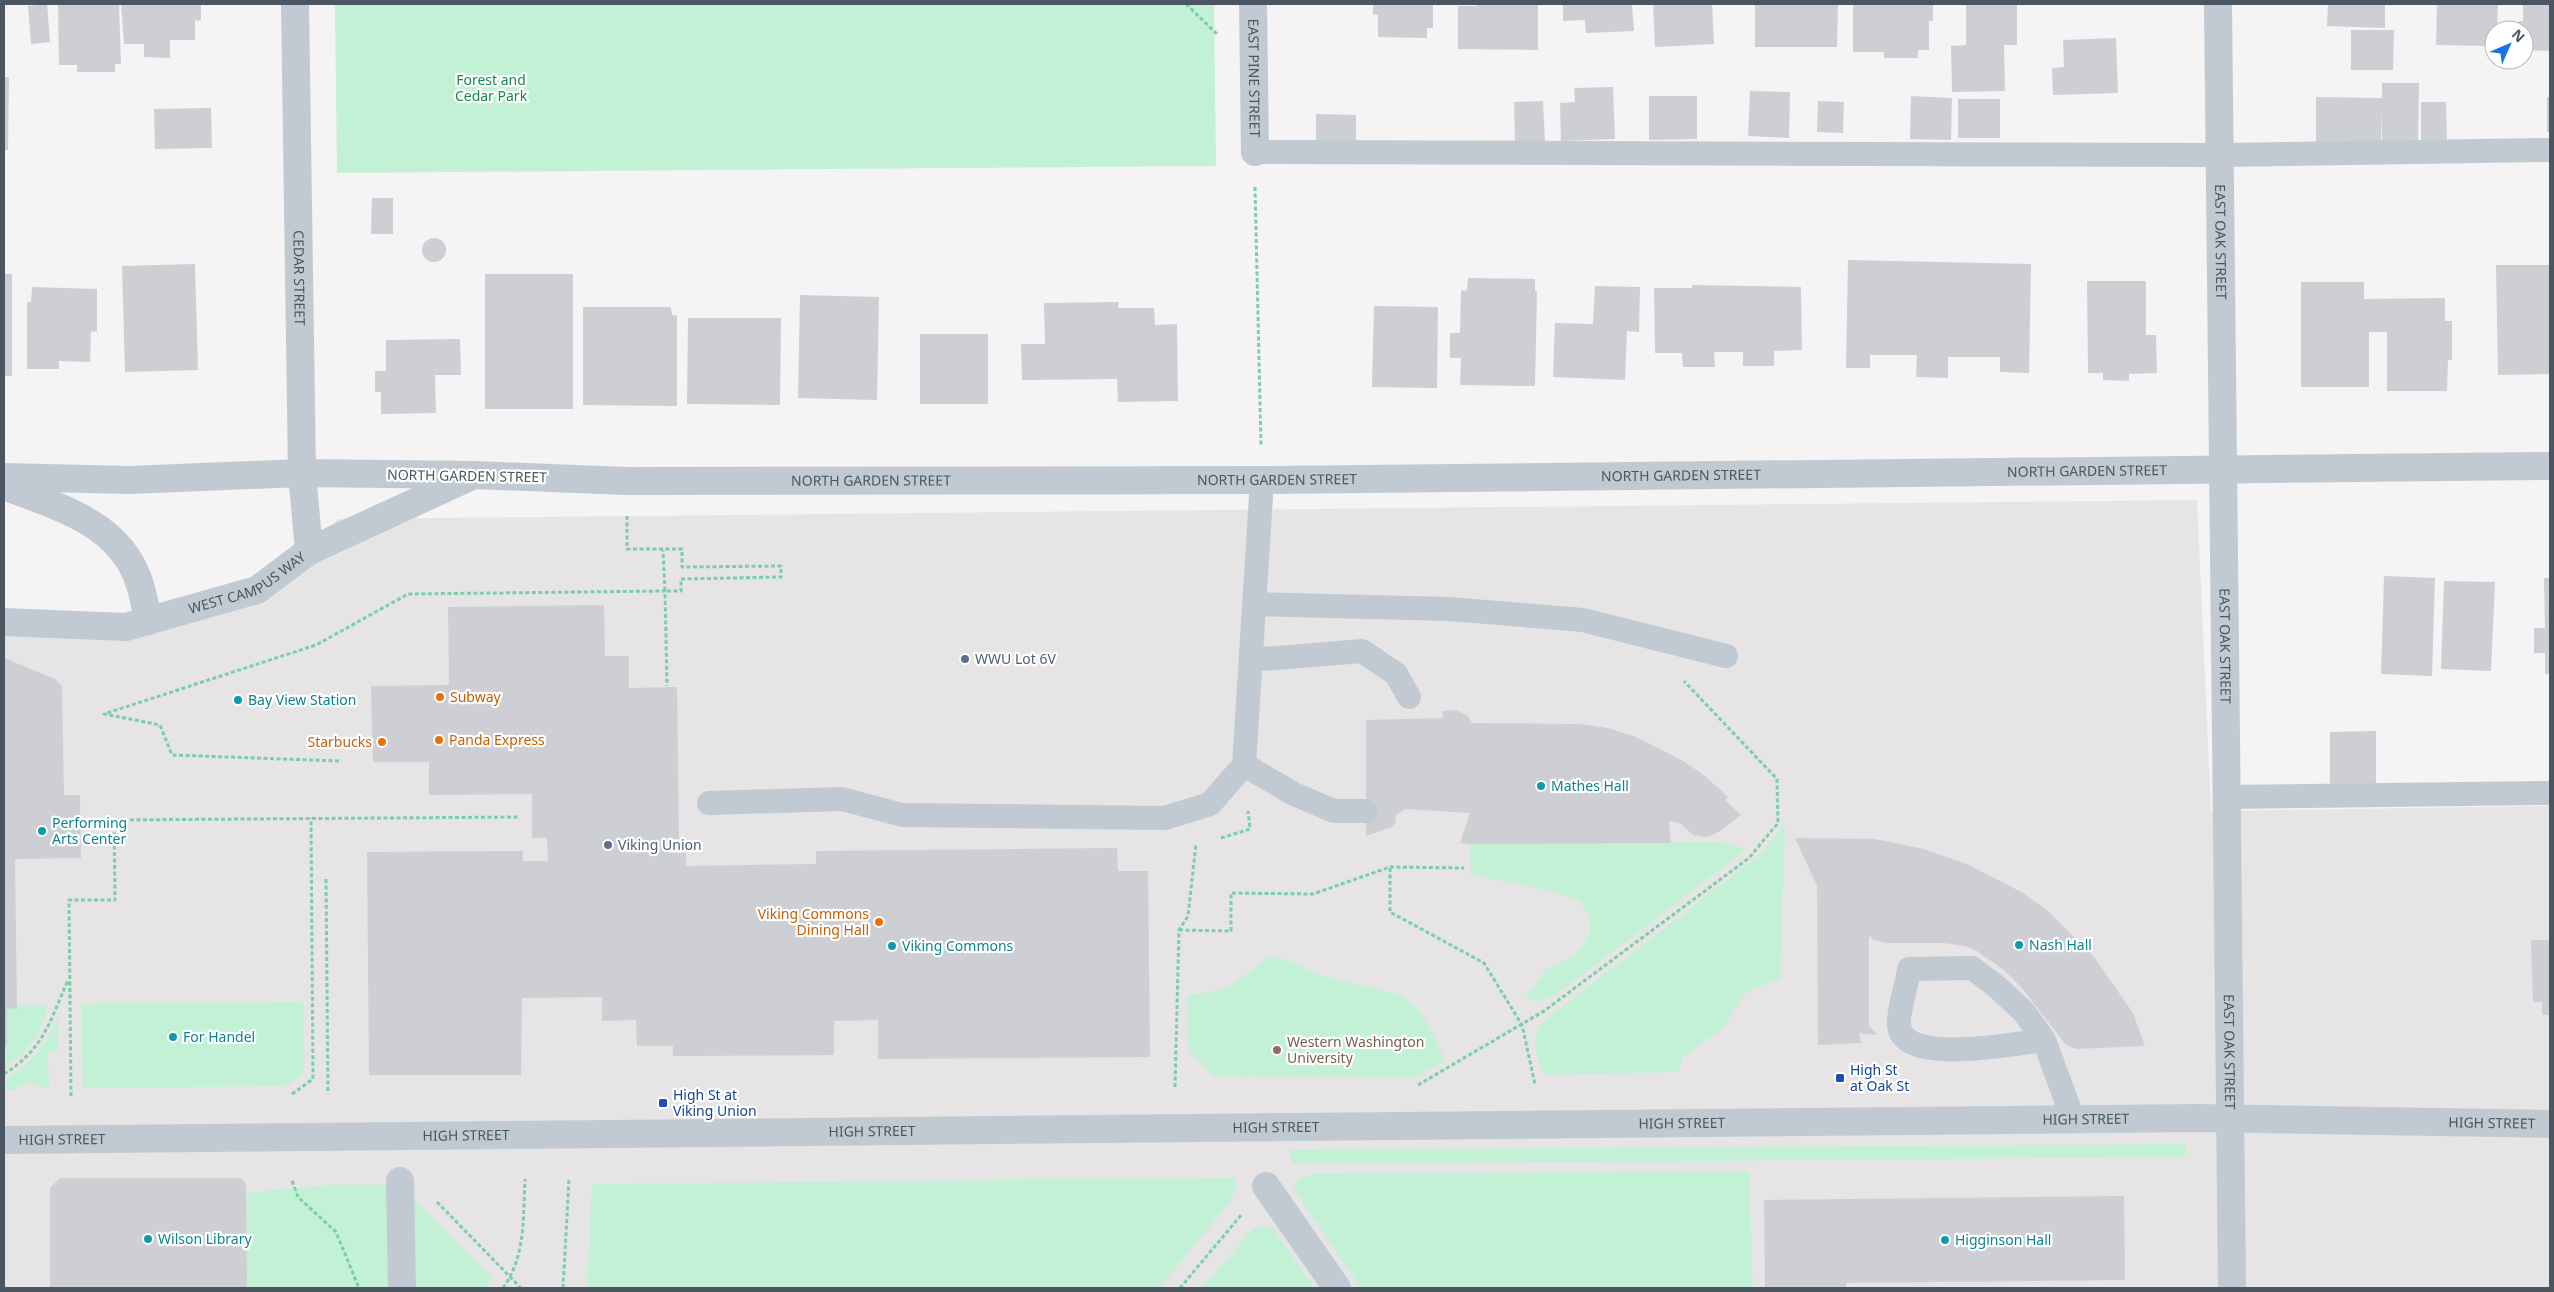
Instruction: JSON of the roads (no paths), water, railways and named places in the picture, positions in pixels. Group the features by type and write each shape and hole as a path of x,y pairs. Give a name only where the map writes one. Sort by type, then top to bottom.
{"street":[{"name":"CEDAR STREET","path":"295,4 302,473 309,551"},
{"name":"EAST PINE STREET","path":"1253,4 1255,152"},
{"name":"EAST OAK STREET","path":"2218,4 2232,1288"},
{"name":"NORTH GARDEN STREET","path":"4,477 129,480 302,473 474,474 626,481 1262,480 2223,468 2550,466"},
{"name":"WEST CAMPUS WAY","path":"4,622 126,628 257,590 309,551 474,474"},
{"path":"4,486 58,507 98,527 126,555 142,588 148,621"},
{"name":"HIGH STREET","path":"4,1140 2230,1118 2550,1124"},
{"path":"400,1181 402,1288"},
{"path":"1266,1186 1337,1288"}],"lane":[{"path":"1255,152 2220,155 2550,150"},
{"path":"710,803 842,799 902,815 1165,818 1210,804 1244,765 1262,480"},
{"path":"1254,604 1449,609 1583,620 1726,656"},
{"path":"1251,660 1362,651 1396,674 1409,696"},
{"path":"1244,765 1294,794 1334,811 1366,811"},
{"path":"2227,796 2550,793"},
{"path":"2044,1040 1950,1051 1919,1047 1907,1042 1899,1026 1909,969 1972,968 2024,1012 2044,1040 2073,1119"}],"place":[{"name":"WWU Lot 6V","path":"965,659"},
{"name":"Subway","path":"440,697"},
{"name":"Bay View Station","path":"238,700"},
{"name":"Panda Express","path":"439,740"},
{"name":"Starbucks","path":"382,742"},
{"name":"Mathes Hall","path":"1541,786"},
{"name":"Performing Arts Center","path":"42,831"},
{"name":"Viking Union","path":"608,845"},
{"name":"Viking Commons Dining Hall","path":"879,922"},
{"name":"Nash Hall","path":"2019,945"},
{"name":"Viking Commons","path":"892,946"},
{"name":"For Handel","path":"173,1037"},
{"name":"Western Washington University","path":"1277,1050"},
{"name":"High St at Oak St","path":"1840,1078"},
{"name":"High St at Viking Union","path":"663,1103"},
{"name":"Wilson Library","path":"148,1239"},
{"name":"Higginson Hall","path":"1945,1240"}],"park label":[{"name":"Forest and Cedar Park","path":"491,88"}]}
